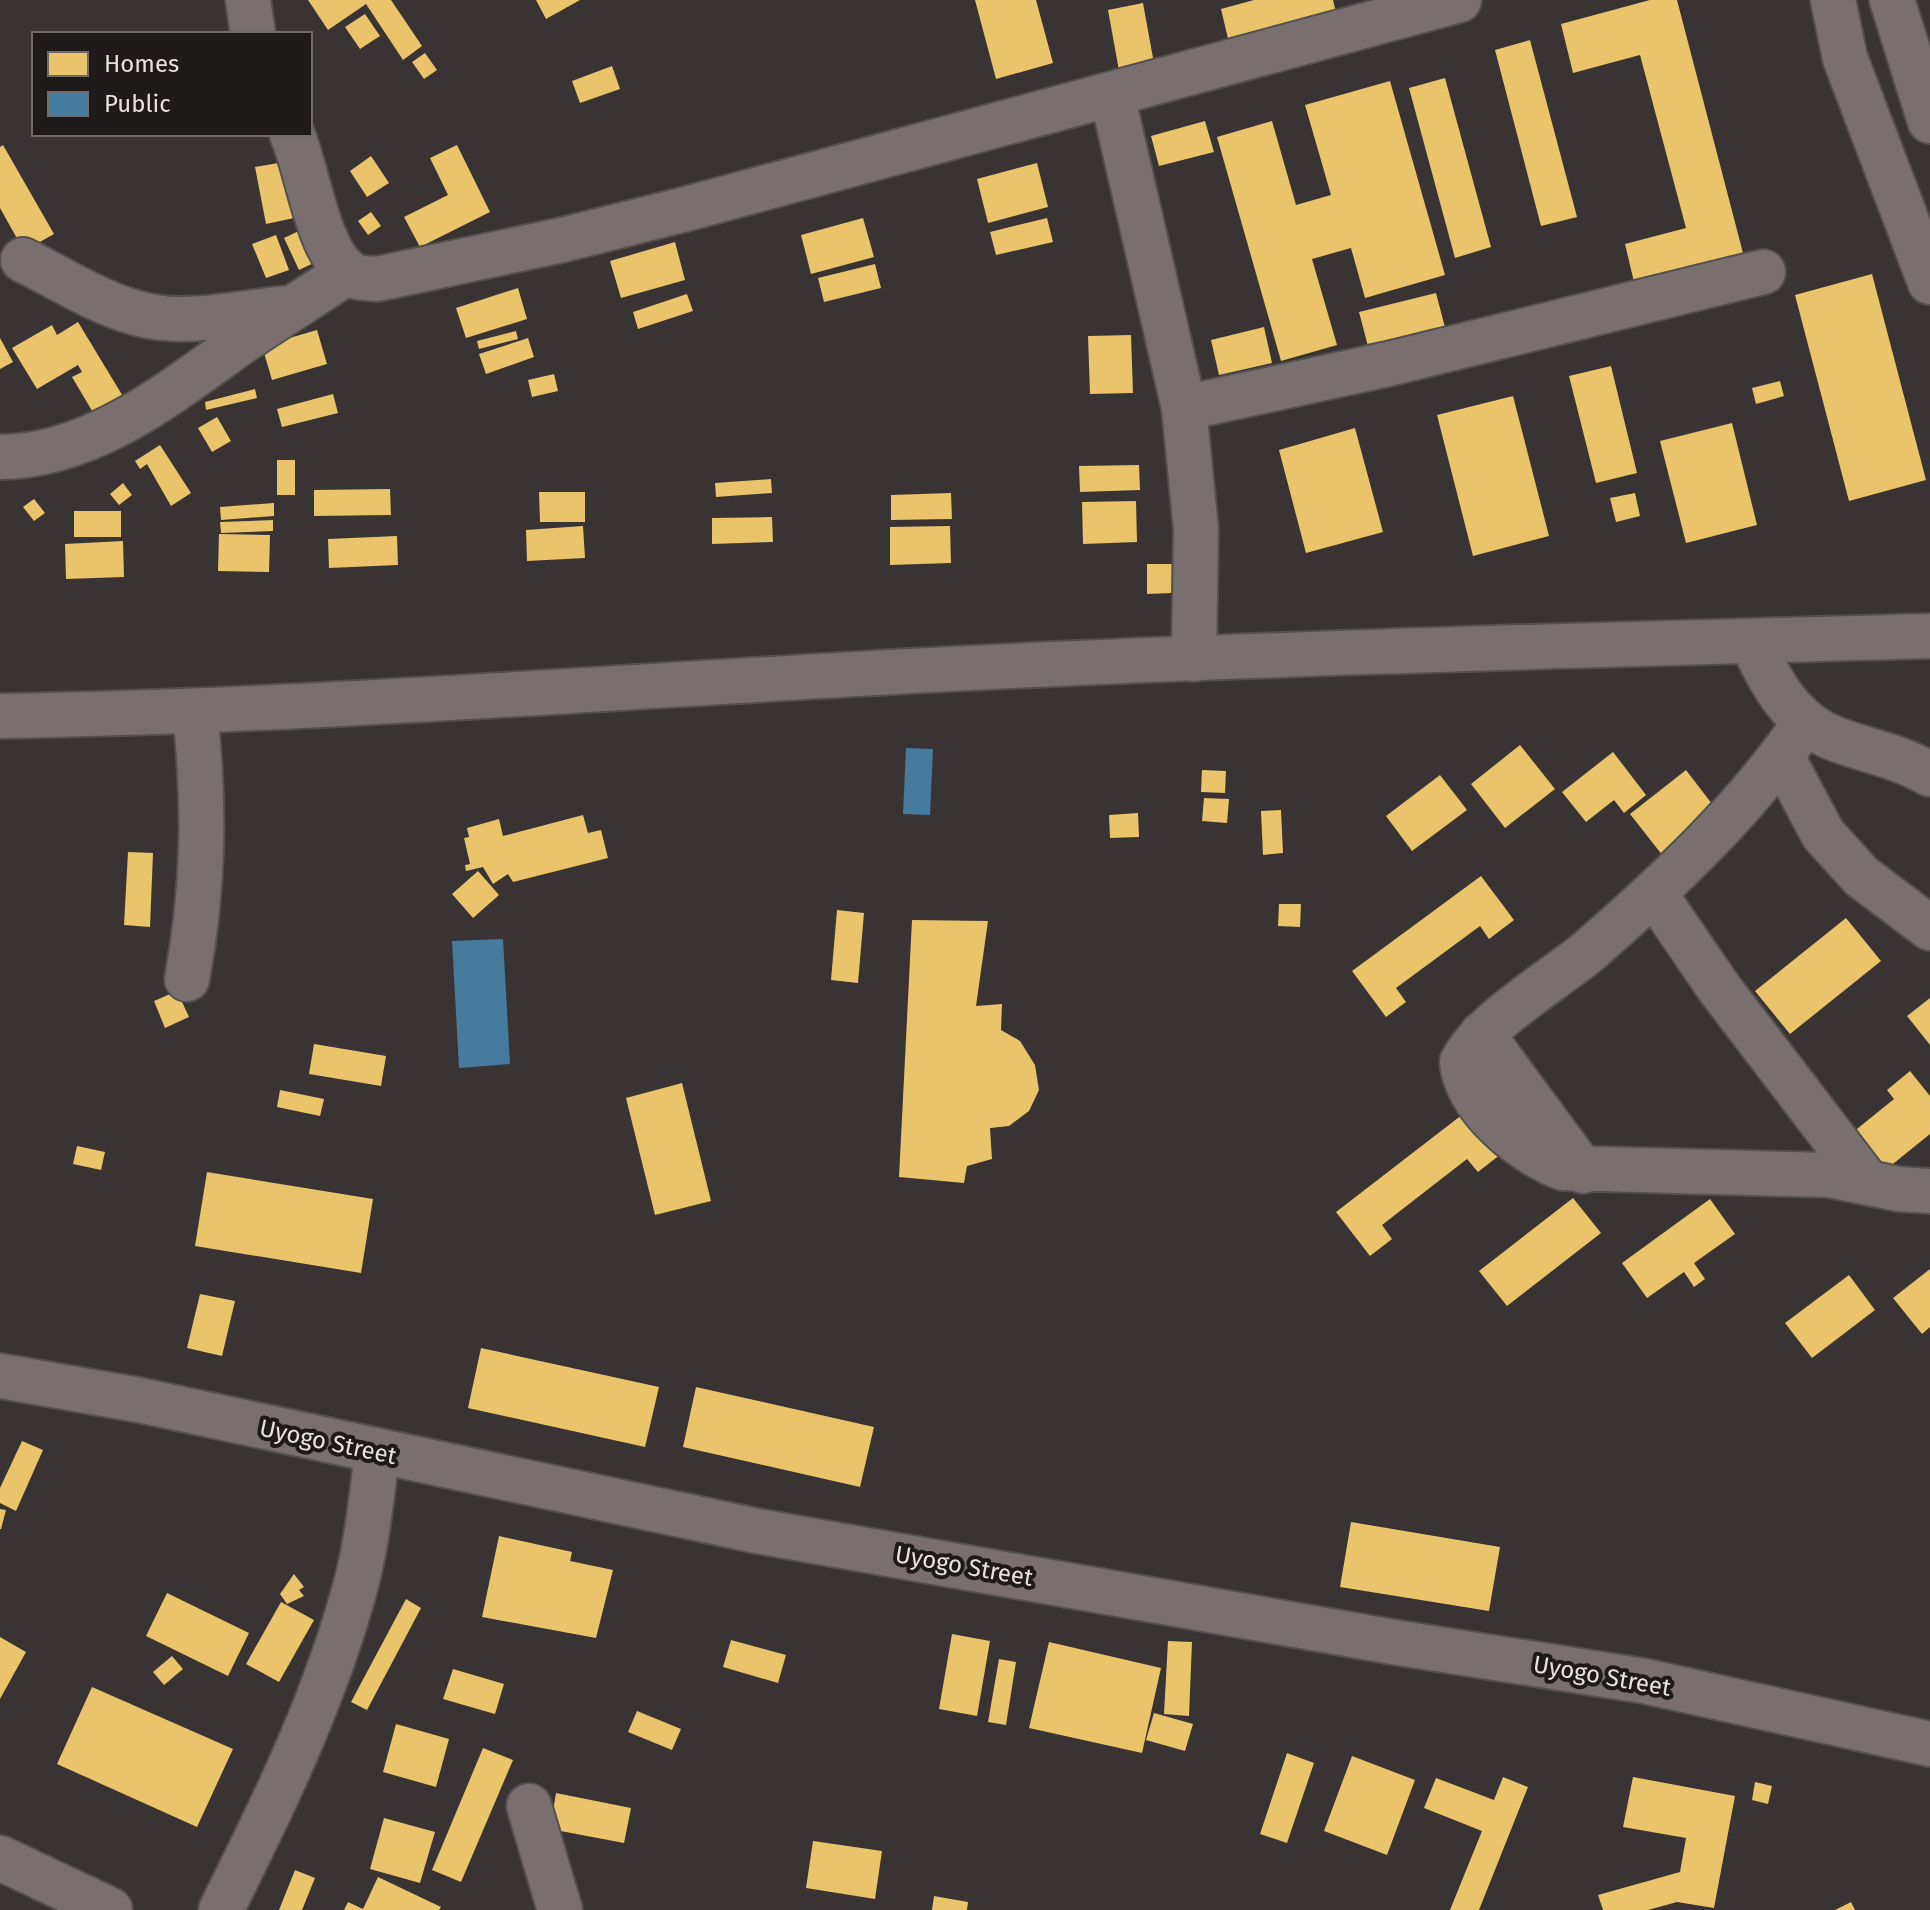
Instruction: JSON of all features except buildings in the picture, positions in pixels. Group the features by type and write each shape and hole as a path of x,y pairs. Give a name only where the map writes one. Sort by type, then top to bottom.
{"street":[{"path":"248,0 253,32"},
{"path":"293,136 326,239 348,272 377,279 562,240 1459,0"},
{"path":"1833,0 1845,58 1930,282"},
{"path":"1892,0 1930,121"},
{"path":"1112,95 1184,408 1196,529 1194,659"},
{"path":"23,260 117,307 150,316 183,319 294,307"},
{"path":"0,457 68,445 109,429 187,382 348,272"},
{"path":"1184,408 1388,364 1763,272"},
{"path":"0,716 195,713 931,670 1194,659 1930,636"},
{"path":"1752,641 1785,702 1823,834 1861,876 1930,928"},
{"path":"187,979 203,871 204,815 195,713"},
{"path":"1930,774 1899,757 1836,740 1794,740 1710,839 1654,893 1588,951 1482,1034 1583,1171 1815,1175 1930,1191"},
{"path":"1654,893 1719,988 1868,1183"},
{"name":"Uyogo Street","path":"0,1376 139,1400 377,1453 757,1531 1393,1642 1644,1681 1930,1744"},
{"path":"221,1910 277,1799 321,1692 352,1600 368,1525 377,1453"},
{"path":"529,1806 560,1910"},
{"path":"0,1858 110,1910"}]}
